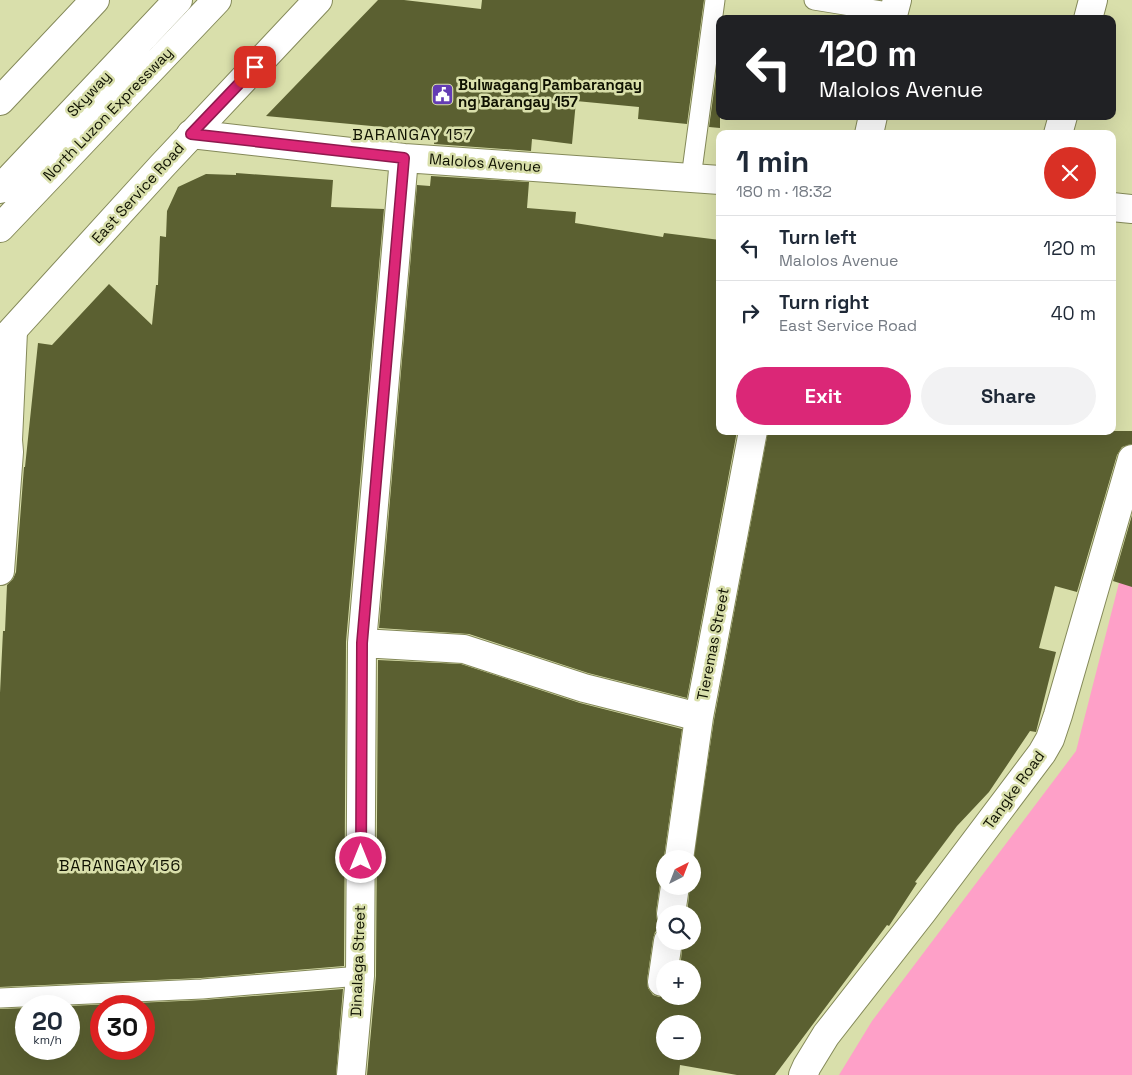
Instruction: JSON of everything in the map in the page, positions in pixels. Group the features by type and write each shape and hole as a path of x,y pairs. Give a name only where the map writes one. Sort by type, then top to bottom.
{"main road":[{"path":"0,76 71,0"},
{"path":"0,101 95,0"},
{"name":"Skyway","path":"0,189 178,0"},
{"name":"North Luzon Expressway","path":"0,228 217,0"},
{"name":"East Service Road","path":"7,338 191,134 318,0"},
{"path":"1089,15 1093,0"},
{"name":"Malolos Avenue","path":"191,134 404,158 716,180"},
{"name":"Dinalaga Street","path":"351,1075 360,976 362,643 404,158"},
{"path":"1116,207 1132,209"},
{"path":"0,571 9,452 7,338"},
{"name":"Tieremas Street","path":"680,850 698,717 752,435"},
{"name":"Tangke Road","path":"803,1075 826,1036 929,903 1046,746 1058,715 1132,459"},
{"path":"362,643 464,649 584,688 698,717"}],"lane":[{"path":"691,178 715,0"},
{"path":"814,0 894,10"},
{"path":"0,998 202,989 360,976"}],"shaded area":[{"path":"1132,532 1132,1075 839,1075 872,1021 1076,751"}],"building":[{"path":"378,0 404,0 481,9 482,0 704,0 687,124 638,119 639,107 576,101 572,144 532,139 531,151 434,144 435,132 266,116"},
{"path":"716,76 716,120 720,120 720,128 709,127"},
{"path":"236,173 333,180 331,207 384,209 346,642 344,966 201,978 0,987 0,693 3,631 5,631 7,585 13,579 16,572 24,467 38,343 52,345 109,284 152,325 156,285 158,285 160,236 166,237 167,211 178,187 206,174 236,175"},
{"path":"431,176 529,182 527,208 576,212 575,223 663,237 664,233 716,240 716,435 736,435 687,698 588,673 469,634 379,628 417,185 430,186"},
{"path":"1116,431 1132,431 1132,444 1122,447 1117,455 1077,592 1055,586 1039,648 1056,652 1036,732 1030,731 989,792 957,826 915,882 917,883 889,926 887,925 775,1075 737,1075 680,1065 679,1075 367,1075 376,976 378,660 461,664 580,703 682,729 665,850 656,850 656,895 658,895 656,905 656,931 653,939 647,980 648,988 656,996 656,1005 701,1005 701,960 681,960 682,950 701,950 701,905 688,905 689,895 701,895 701,850 694,850 714,720 767,435 1116,435"},
{"path":"1132,515 1132,587 1113,581"},
{"path":"343,989 336,1075 0,1075 0,1009 15,1008 15,1060 80,1060 80,1005 90,1005 90,1060 155,1060 155,1002"}],"place":[{"name":"Bulwagang Pambarangay ng Barangay 157","path":"442,94"}],"district":[{"name":"BARANGAY 157","path":"413,134"},
{"name":"BARANGAY 156","path":"120,865"}],"route":[{"path":"255,67 191,134 404,158 362,643 361,858"}]}
